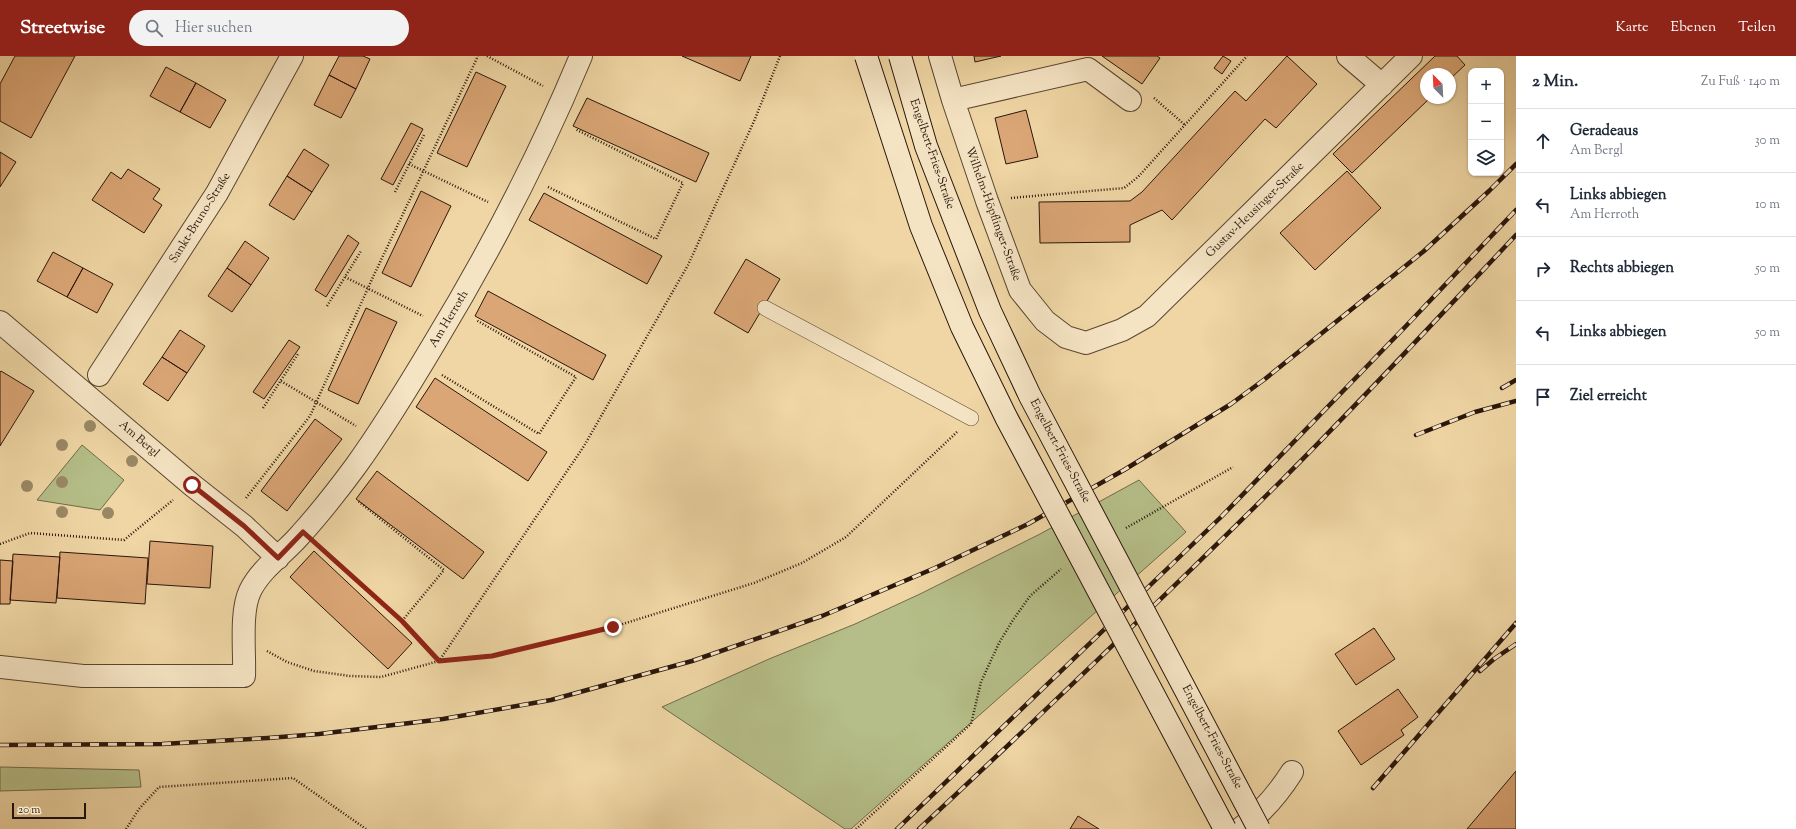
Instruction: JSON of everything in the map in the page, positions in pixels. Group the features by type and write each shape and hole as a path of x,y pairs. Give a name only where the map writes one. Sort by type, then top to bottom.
{"street":[{"name":"Sankt-Bruno-Straße","path":"99,375 217,193 292,56"},
{"name":"Am Herroth","path":"0,667 83,676 244,676 245,604 251,590 278,558 303,532 340,486 375,437 422,364 456,308 508,212 554,119 581,56"},
{"path":"866,56 921,226 962,327 1006,417 1225,829"},
{"name":"Engelbert-Fries-Straße","path":"900,56 926,146 990,311 1034,403 1259,829"},
{"name":"Wilhelm-Höpflinger-Straße","path":"940,56 953,100 987,201 1020,290 1044,321 1066,337 1086,343"},
{"path":"1348,56 1382,85"},
{"name":"Gustav-Heusinger-Straße","path":"1086,343 1122,330 1147,316 1411,56"},
{"path":"953,100 1088,68 1130,100"},
{"name":"Am Bergl","path":"0,322 192,485 244,526 278,558"},
{"path":"1240,829 1255,818 1280,791 1292,772"}],"lane":[{"path":"765,308 971,418"}],"path":[{"path":"232,516 310,416 423,171 478,56"},
{"path":"487,56 564,97"},
{"path":"439,661 584,446 688,265 755,119 780,56"},
{"path":"987,201 1124,188 1138,177 1247,56"},
{"path":"1130,100 1134,94 1146,92 1185,125"},
{"path":"526,176 656,239 683,183 554,119"},
{"path":"395,192 424,134"},
{"path":"409,164 508,212"},
{"path":"327,306 361,251"},
{"path":"345,277 444,327"},
{"path":"422,364 539,434 576,377 456,308"},
{"path":"263,408 298,354"},
{"path":"281,381 375,437"},
{"path":"245,637 287,662 314,670 350,676 381,677 439,661 492,656 613,627 754,583 802,563 846,537 971,418"},
{"path":"1125,529 1233,467"},
{"path":"0,544 30,533 124,540 192,485"},
{"path":"340,486 444,570 402,621"},
{"path":"303,532 402,621 439,661"},
{"path":"856,829 971,724 981,682 999,643 1030,596 1066,566"},
{"path":"126,829 139,809 159,787 293,778 366,829"}],"green space":[{"path":"82,445 124,480 100,510 37,500"},
{"path":"1139,480 1186,532 851,829 845,829 662,707 769,659 855,624 920,594 1040,534"},
{"path":"0,767 139,770 141,787 0,791"}],"building":[{"path":"15,56 75,56 31,138 0,121 0,84"},
{"path":"339,56 363,56 370,59 356,89 329,75"},
{"path":"682,56 751,56 740,81"},
{"path":"974,56 1001,56 975,62"},
{"path":"1102,56 1157,56 1160,58 1142,84"},
{"path":"1223,56 1231,61 1222,74 1214,68"},
{"path":"1287,56 1317,84 1276,128 1265,119 1172,220 1162,210 1130,225 1130,242 1040,243 1039,202 1130,201 1142,192 1235,91 1246,101"},
{"path":"1435,56 1457,56 1465,65 1456,73 1456,68 1423,68"},
{"path":"166,67 196,83 180,112 150,96"},
{"path":"1420,70 1420,104 1424,104 1352,173 1333,154"},
{"path":"476,72 506,86 467,167 437,153"},
{"path":"329,75 356,89 341,118 314,105"},
{"path":"196,83 226,100 210,128 180,112"},
{"path":"587,98 709,153 696,182 573,126"},
{"path":"1026,110 1038,157 1006,164 995,118"},
{"path":"411,123 423,129 393,185 381,179"},
{"path":"304,149 329,165 312,192 287,176"},
{"path":"0,152 16,162 0,187"},
{"path":"128,169 160,189 153,199 162,205 144,233 92,200 111,172 121,179"},
{"path":"1347,171 1381,208 1315,270 1280,233"},
{"path":"287,176 312,192 294,220 269,205"},
{"path":"421,191 451,206 411,287 382,273"},
{"path":"544,193 662,256 647,284 529,220"},
{"path":"348,235 359,243 326,297 315,290"},
{"path":"245,241 269,258 251,285 227,268"},
{"path":"53,252 83,268 67,297 37,281"},
{"path":"746,259 780,279 748,333 714,313"},
{"path":"83,268 113,284 97,313 67,297"},
{"path":"227,268 251,285 232,312 208,296"},
{"path":"488,291 606,355 593,380 475,316"},
{"path":"366,308 397,322 358,404 328,390"},
{"path":"180,330 205,346 187,373 162,357"},
{"path":"289,340 300,347 264,399 253,392"},
{"path":"162,357 187,373 168,401 143,384"},
{"path":"1,371 34,391 0,446 0,372"},
{"path":"435,378 547,452 528,481 416,407"},
{"path":"315,419 342,439 287,511 261,491"},
{"path":"377,471 484,552 463,579 356,499"},
{"path":"150,541 213,546 210,588 147,584"},
{"path":"314,551 412,643 388,669 290,577"},
{"path":"60,552 148,558 145,604 57,598"},
{"path":"13,554 60,557 56,603 10,600"},
{"path":"0,560 13,561 10,604 0,604"},
{"path":"1374,628 1395,659 1356,685 1335,654"},
{"path":"1398,689 1418,717 1401,730 1404,735 1361,765 1338,731"},
{"path":"1516,771 1516,829 1467,829"},
{"path":"1078,816 1099,829 1070,829"}],"railway":[{"path":"0,745 162,744 268,738 319,734 443,719 551,700 692,661 822,616 935,568 1028,524 1124,470 1231,404 1265,379 1424,251 1516,164"},
{"path":"897,829 1221,517 1516,210"},
{"path":"919,829 1100,657 1279,483 1369,391 1516,235"},
{"path":"1502,388 1516,380"},
{"path":"1416,435 1475,412 1516,401"},
{"path":"1373,788 1516,623"},
{"path":"1480,671 1494,659 1516,644"}],"route":[{"path":"192,485 244,526 278,558 303,532 402,621 439,661 492,656 613,627"}]}
